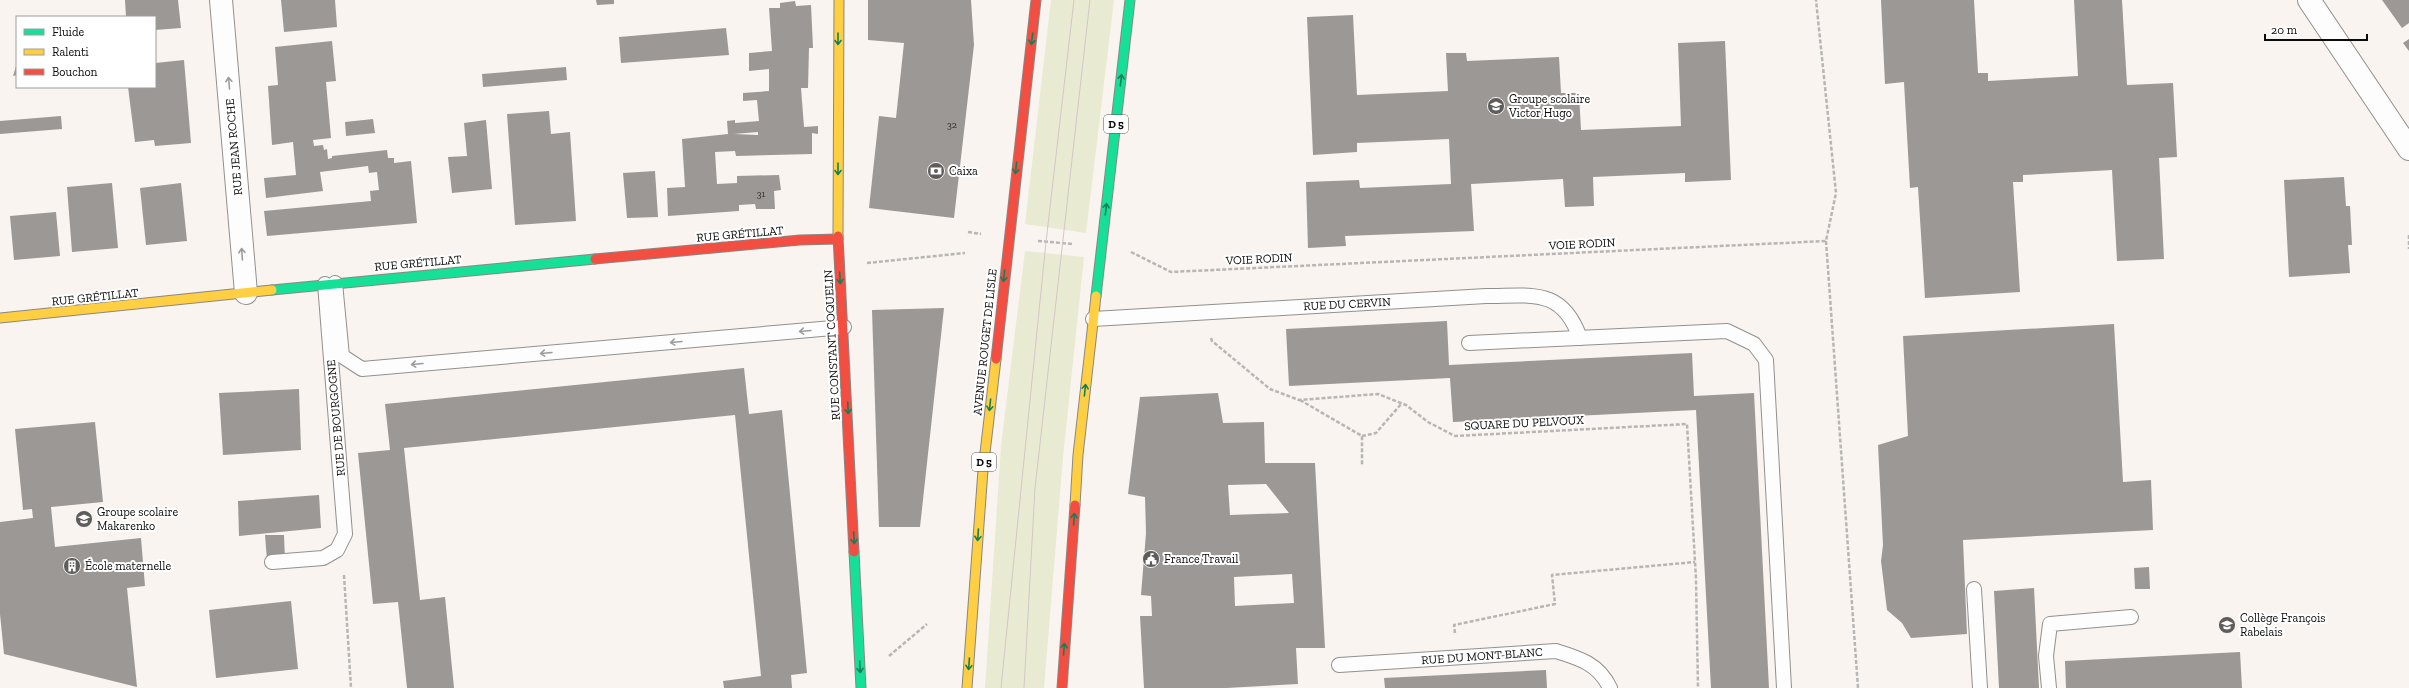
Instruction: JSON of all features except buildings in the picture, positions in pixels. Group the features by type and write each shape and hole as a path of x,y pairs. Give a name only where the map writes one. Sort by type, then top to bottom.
{"street":[{"name":"RUE JEAN ROCHE","path":"221,0 246,293"},
{"name":"RUE CONSTANT COQUELIN","path":"838,0 838,239 844,327 861,684"},
{"name":"AVENUE ROUGET DE LISLE","path":"967,688 983,470 1036,0"},
{"name":"D 5","path":"1062,688 1078,455 1130,0"},
{"path":"2309,0 2409,149"},
{"name":"RUE GRÉTILLAT","path":"0,318 330,284 800,240 838,239"}],"lane":[{"path":"330,284 342,356 362,369 844,327"},
{"name":"RUE DE BOURGOGNE","path":"330,284 346,534 338,550"},
{"name":"RUE DU CERVIN","path":"1093,319 1486,296 1544,296 1559,305 1573,319 1580,338"},
{"path":"1469,343 1727,330 1754,344 1766,360 1784,688"},
{"path":"272,562 323,558 338,550"},
{"path":"1974,589 1980,688"},
{"path":"2048,688 2046,656 2050,624 2131,617"},
{"name":"RUE DU MONT-BLANC","path":"1339,665 1556,651 1588,661 1605,677 1610,688"}],"path":[{"path":"1816,0 1836,193 1826,241 1858,688"},
{"path":"2409,235 2409,249"},
{"name":"VOIE RODIN","path":"1102,248 1129,251 1171,272 1826,241"},
{"path":"839,265 965,253"},
{"name":"SQUARE DU PELVOUX","path":"1200,313 1212,342 1270,389 1299,400 1378,394 1402,403 1428,422 1455,436 1687,424 1695,562 1698,688"},
{"path":"1299,400 1362,436 1376,433 1402,403"},
{"path":"1362,436 1362,466"},
{"path":"338,550 344,569 352,688"},
{"path":"1454,625 1555,604 1552,575 1695,562"},
{"path":"861,684 927,624"}],"green space":[{"path":"1051,0 1114,0 1086,233 1025,224"},
{"path":"1025,251 1084,257 1063,457 1044,688 985,688 1001,446"}],"tram line":[{"path":"1001,688 1046,242 1074,0"},
{"path":"1024,688 1035,488 1090,0"}],"traffic: fast":[{"path":"1096,296 1130,0"},
{"path":"272,290 595,259"},
{"path":"854,552 861,688"}],"traffic: slow":[{"path":"838,236 839,0"},
{"path":"0,318 272,290"},
{"path":"1075,505 1078,455 1096,296"},
{"path":"967,688 983,470 996,359"}],"traffic: jam":[{"path":"996,359 1036,0"},
{"path":"838,236 854,552"},
{"path":"595,259 800,240 838,239"},
{"path":"1062,688 1075,505"}],"place":[{"name":"Groupe scolaire Victor Hugo","path":"1496,106"},
{"name":"Caixa","path":"936,171"},
{"name":"Groupe scolaire Makarenko","path":"84,519"},
{"name":"France Travail","path":"1151,559"},
{"name":"École maternelle","path":"72,566"},
{"name":"Collège François Rabelais","path":"2227,625"}]}
